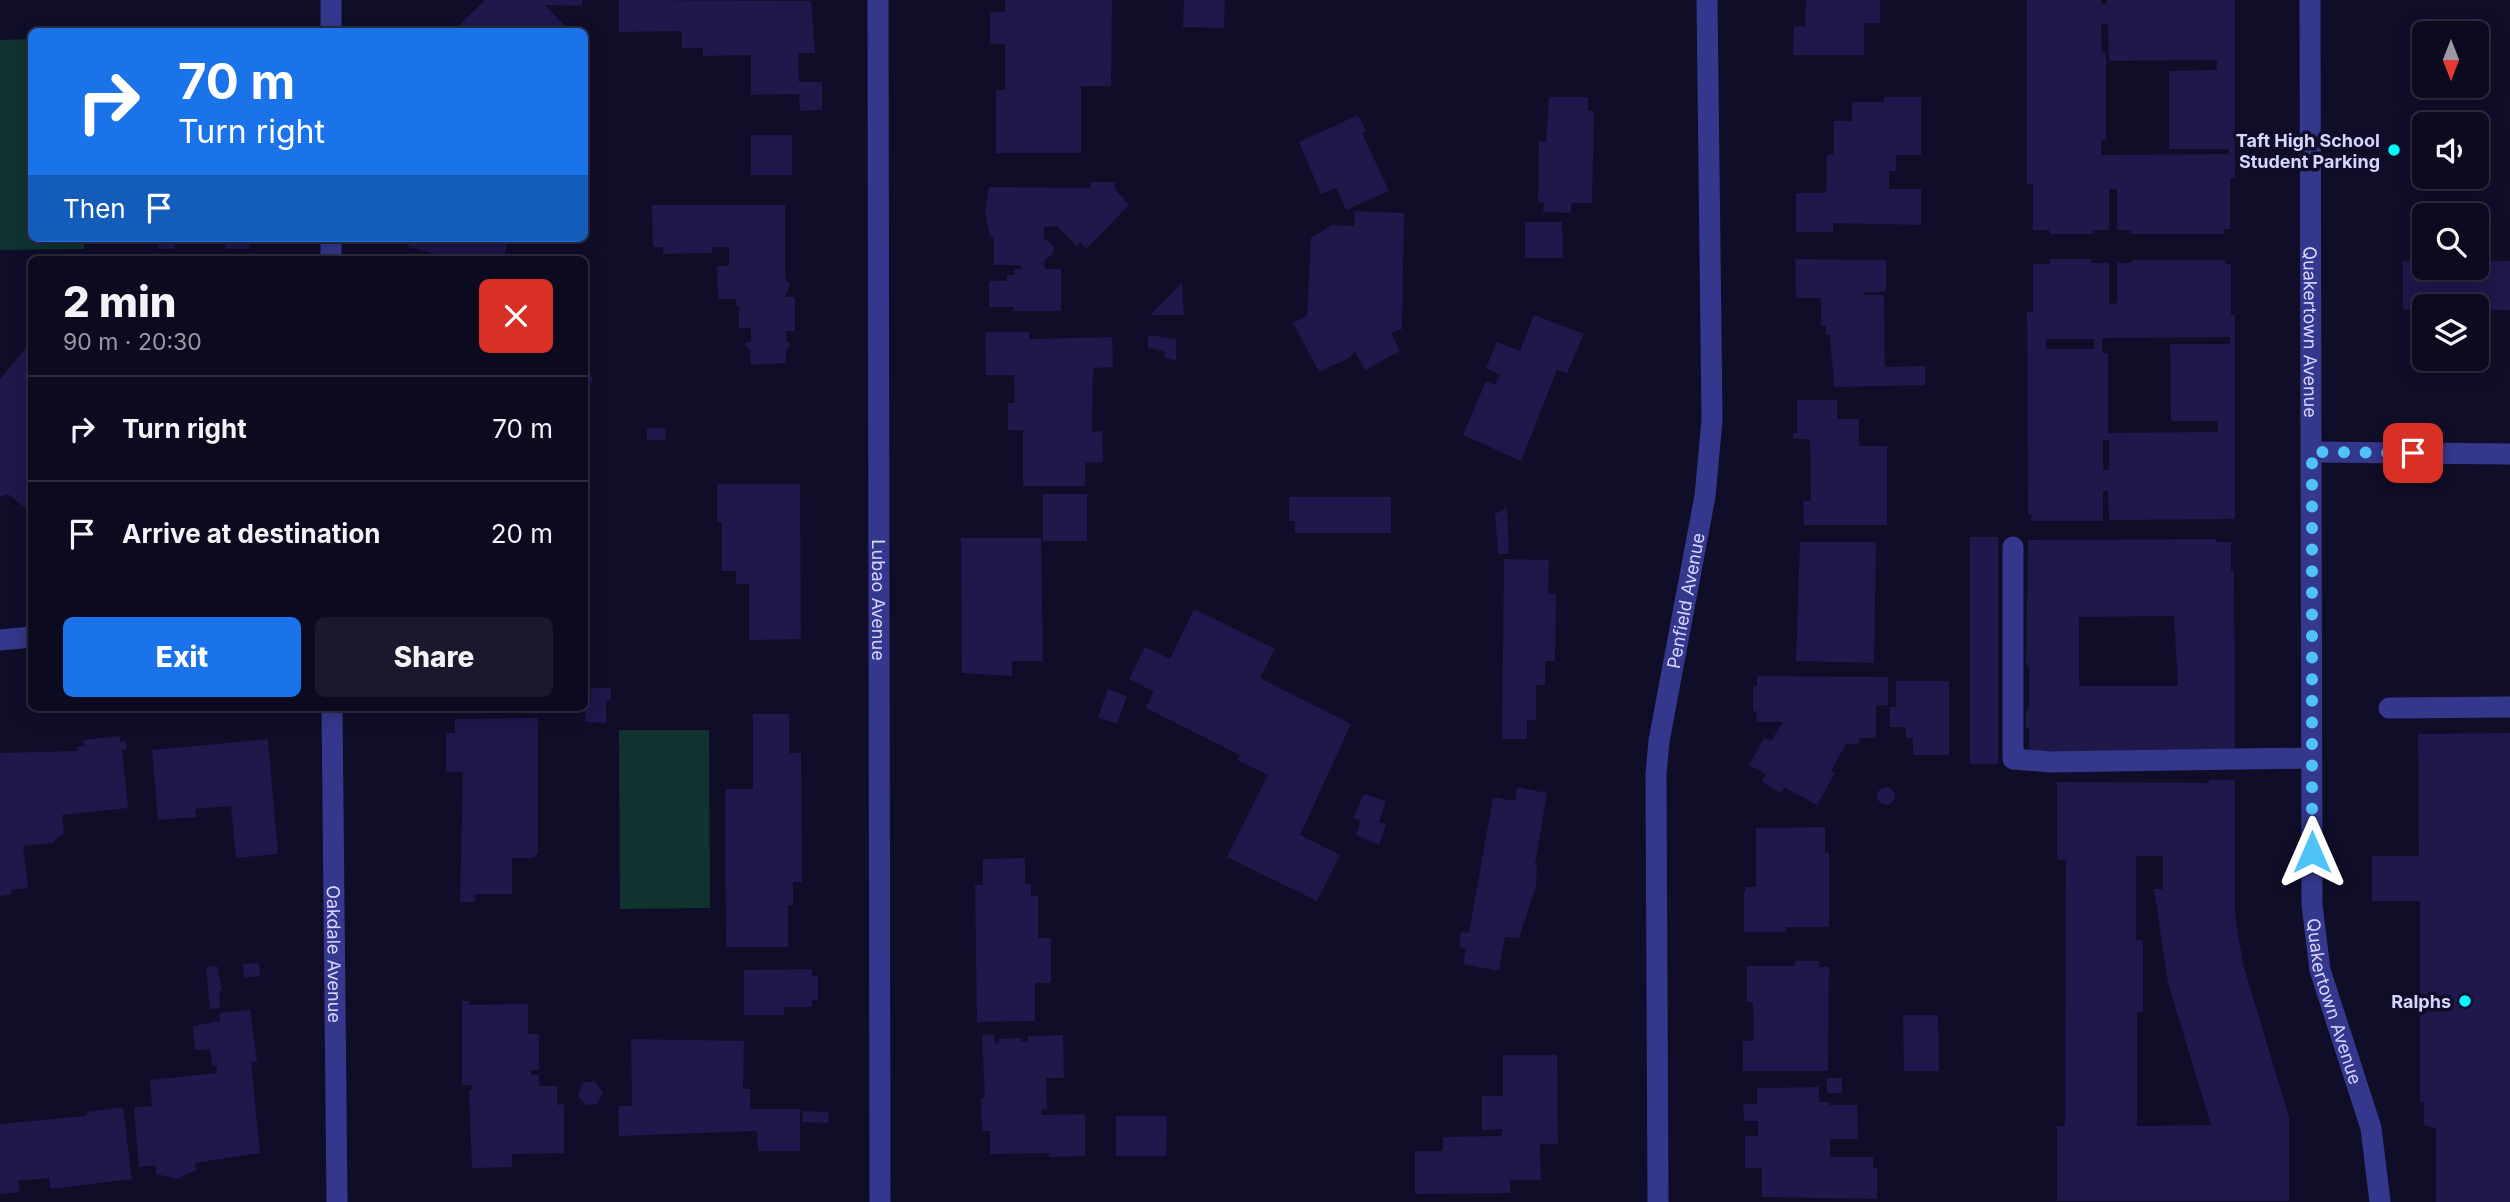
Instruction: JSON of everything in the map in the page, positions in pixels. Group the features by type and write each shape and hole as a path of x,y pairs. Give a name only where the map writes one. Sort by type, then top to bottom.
{"street":[{"path":"331,0 331,28"},
{"name":"Lubao Avenue","path":"878,0 880,1202"},
{"name":"Penfield Avenue","path":"1658,1202 1656,775 1659,741 1706,496 1712,420 1707,0"},
{"name":"Quakertown Avenue","path":"2310,0 2312,905 2320,970 2371,1128 2380,1202"},
{"path":"2312,452 2510,454"},
{"path":"2013,547 2013,759 2049,762 2311,758"},
{"path":"0,640 28,637"},
{"path":"2389,708 2510,707"},
{"name":"Oakdale Avenue","path":"332,711 337,1202"}],"green space":[{"path":"28,39 28,242 84,242 84,249 0,250 0,40"},
{"path":"619,730 709,730 710,908 620,909"}],"building":[{"path":"485,0 582,0 582,6 545,5 567,28 456,28"},
{"path":"619,0 811,1 815,53 798,53 799,82 822,82 822,110 800,111 799,94 751,95 751,55 703,56 703,48 682,48 682,31 619,32"},
{"path":"1005,0 1112,0 1111,86 1081,86 1081,153 996,153 996,90 1005,90 1005,44 990,44 990,12 1005,12"},
{"path":"1184,0 1225,0 1224,28 1183,27"},
{"path":"1806,0 1880,0 1880,23 1864,23 1864,55 1793,55 1794,26 1805,27"},
{"path":"2027,0 2101,0 2101,4 2107,4 2107,0 2235,0 2235,178 2230,178 2230,229 2224,229 2224,234 2131,234 2131,230 2117,230 2117,189 2109,189 2109,230 2093,230 2093,234 2050,234 2049,230 2033,230 2033,184 2027,184","holes":["2101,24 2108,24 2109,61 2217,60 2217,70 2169,71 2169,149 2229,149 2229,154 2101,155 2101,140 2106,140 2106,53 2102,53"]},
{"path":"1549,97 1588,97 1588,111 1594,111 1592,203 1571,203 1571,213 1543,212 1544,203 1538,202 1539,141 1546,142"},
{"path":"1884,97 1921,97 1921,155 1896,155 1896,171 1889,171 1889,189 1921,189 1921,225 1833,223 1833,232 1796,232 1796,193 1826,193 1827,155 1834,155 1834,121 1852,121 1852,102 1884,102"},
{"path":"1358,115 1366,131 1362,133 1389,191 1346,210 1336,188 1321,194 1299,142"},
{"path":"751,135 792,135 792,175 751,175"},
{"path":"1091,182 1115,182 1115,189 1129,205 1086,249 1080,242 1077,246 1057,226 1044,227 1044,238 1054,246 1053,254 1044,261 1045,269 1061,269 1061,311 1014,311 1014,307 989,307 989,281 1007,281 1007,275 1014,275 1014,269 1021,269 1021,265 994,265 994,237 990,237 985,211 989,187 1091,188"},
{"path":"652,205 785,205 785,278 790,285 785,297 795,297 795,331 786,331 786,340 791,345 786,351 786,363 751,365 750,350 744,344 751,341 751,328 739,328 739,306 736,306 736,299 718,299 717,266 729,266 729,247 712,247 712,253 663,254 663,247 653,247"},
{"path":"1355,211 1404,213 1402,329 1391,333 1400,351 1365,370 1355,352 1349,358 1319,372 1293,323 1307,316 1311,238 1332,225 1354,226"},
{"path":"1525,222 1562,222 1563,258 1525,258"},
{"path":"157,242 174,242 174,249 158,249"},
{"path":"226,242 249,242 249,249 226,249"},
{"path":"409,242 507,242 505,256 445,256 408,247"},
{"path":"1795,259 1886,260 1886,292 1864,292 1864,295 1884,295 1885,367 1925,366 1925,385 1834,387 1830,335 1826,335 1826,326 1821,326 1821,298 1796,298"},
{"path":"2050,259 2091,259 2091,263 2109,263 2109,304 2117,303 2117,263 2132,263 2132,260 2225,260 2225,264 2231,264 2231,315 2235,315 2235,519 2109,520 2108,491 2103,491 2103,521 2031,521 2031,514 2028,514 2027,312 2033,312 2033,264 2050,264","holes":["2230,337 2230,344 2170,344 2171,421 2218,421 2218,432 2108,433 2108,353 2102,353 2102,338","2046,339 2094,339 2094,349 2046,349","2103,440 2109,440 2109,470 2103,470"]},
{"path":"2403,261 2412,261 2412,280 2489,280 2489,261 2510,261 2510,310 2489,310 2489,294 2412,294 2412,310 2403,310"},
{"path":"1182,283 1184,315 1150,315"},
{"path":"1534,315 1584,334 1567,373 1557,370 1521,461 1463,435 1486,381 1495,385 1500,375 1486,368 1497,342 1520,351"},
{"path":"985,332 1029,332 1029,339 1112,337 1113,367 1093,368 1092,432 1102,431 1103,462 1085,463 1085,486 1023,486 1023,430 1008,430 1008,403 1015,403 1014,375 986,375"},
{"path":"1148,335 1176,339 1176,360 1165,358 1165,352 1148,348"},
{"path":"26,348 28,350 28,510 8,494 0,497 0,379"},
{"path":"588,374 592,377 592,383 588,387"},
{"path":"1797,400 1837,400 1837,419 1859,419 1859,446 1887,446 1887,525 1804,525 1803,501 1811,501 1810,439 1793,439 1793,433 1797,433"},
{"path":"647,428 666,428 665,440 647,440"},
{"path":"717,484 800,484 801,639 749,640 749,584 736,584 736,571 722,571 722,522 717,523"},
{"path":"1043,494 1087,494 1087,541 1043,541"},
{"path":"1289,497 1391,497 1391,533 1295,533 1295,521 1289,521"},
{"path":"1507,508 1509,554 1498,554 1495,514"},
{"path":"1970,537 1998,537 1998,764 1970,764"},
{"path":"961,538 1041,538 1043,661 1012,661 1012,676 962,673"},
{"path":"2216,539 2216,542 2231,542 2231,571 2234,571 2235,750 2029,753 2029,728 2026,728 2026,709 2029,709 2029,665 2026,665 2028,540","holes":["2174,616 2178,686 2079,686 2079,617"]},
{"path":"1800,542 1876,542 1874,663 1796,661"},
{"path":"1504,559 1549,560 1548,594 1556,594 1555,661 1545,661 1545,685 1536,685 1536,720 1527,720 1527,739 1502,739"},
{"path":"1194,609 1275,649 1260,678 1351,724 1300,835 1340,855 1317,901 1227,857 1268,775 1237,760 1240,755 1146,708 1154,692 1129,679 1145,647 1170,659"},
{"path":"1757,676 1888,677 1888,705 1876,706 1876,738 1859,738 1859,744 1846,744 1831,771 1835,773 1817,805 1784,787 1781,793 1762,782 1766,774 1749,765 1764,738 1771,741 1783,722 1757,722 1756,711 1753,711 1753,686 1757,686"},
{"path":"1896,681 1949,681 1949,755 1913,755 1913,738 1906,738 1906,727 1890,727 1890,707 1896,707"},
{"path":"591,688 611,688 611,700 606,700 606,723 585,722 588,702 591,702"},
{"path":"1108,689 1127,696 1117,724 1098,717"},
{"path":"753,714 789,714 789,753 801,753 802,882 793,882 793,905 788,905 788,947 726,947 725,789 753,789"},
{"path":"538,718 538,853 534,858 512,858 512,894 475,894 475,902 460,902 463,772 446,772 446,733 455,733 455,719"},
{"name":"Ralphs","path":"2510,733 2510,1202 2436,1202 2436,1128 2424,1125 2424,1102 2420,1102 2420,901 2372,901 2372,856 2419,856 2418,734"},
{"path":"120,736 120,742 126,741 127,749 122,750 128,808 62,815 64,833 52,843 23,846 28,888 11,890 12,894 0,896 0,753 78,751 77,747 84,746 83,740"},
{"path":"268,739 278,854 236,858 231,806 195,809 196,817 158,820 152,750"},
{"path":"2209,780 2235,780 2235,914 2243,964 2289,1117 2289,1201 2057,1201 2057,1126 2065,1126 2066,860 2057,860 2057,782 2209,783","holes":["2136,856 2163,856 2163,889 2154,889 2168,983 2211,1125 2137,1126 2137,1012 2143,1012 2143,940 2136,940"]},
{"path":"1517,787 1547,793 1535,864 1536,886 1519,938 1505,937 1499,971 1463,964 1466,948 1459,947 1461,932 1469,933 1493,797 1515,801"},
{"path":"1882,787 1890,787 1895,796 1893,803 1882,805 1877,800 1877,792"},
{"path":"1364,794 1386,801 1379,822 1386,824 1379,845 1356,835 1361,821 1353,818"},
{"path":"1825,827 1825,853 1829,853 1829,927 1786,927 1786,932 1744,932 1744,894 1746,887 1756,887 1756,828"},
{"path":"1025,858 1025,884 1031,884 1031,896 1038,896 1038,938 1051,938 1051,983 1035,983 1035,1021 977,1022 975,885 983,885 983,859"},
{"path":"1795,961 1819,961 1819,967 1829,967 1828,1071 1743,1071 1743,1041 1754,1041 1753,1002 1747,1002 1747,966 1795,966"},
{"path":"259,963 260,976 244,978 243,964"},
{"path":"217,966 222,991 219,991 220,1008 210,1009 206,967"},
{"path":"812,969 812,976 818,976 818,1000 812,1000 812,1007 784,1007 784,1015 744,1015 744,970"},
{"path":"462,1001 469,1001 469,1005 528,1004 528,1034 539,1034 539,1070 531,1070 531,1075 539,1075 539,1086 557,1086 557,1105 564,1104 564,1153 512,1154 512,1167 472,1168 469,1090 472,1090 471,1085 462,1085"},
{"path":"250,1010 257,1061 251,1062 260,1153 195,1163 196,1170 177,1179 156,1174 155,1165 139,1167 134,1107 152,1106 150,1080 217,1073 217,1066 212,1066 210,1049 195,1050 193,1026 220,1021 219,1013"},
{"path":"1903,1015 1938,1015 1939,1071 1904,1071"},
{"path":"994,1034 995,1044 999,1043 999,1039 1021,1038 1021,1042 1028,1042 1028,1036 1063,1035 1064,1078 1046,1078 1047,1109 1042,1109 1042,1115 1085,1114 1085,1156 1049,1157 1049,1153 990,1154 990,1131 982,1131 981,1098 985,1098 982,1035"},
{"path":"631,1039 744,1041 743,1089 750,1089 750,1109 800,1109 800,1151 758,1151 757,1131 619,1136 618,1106 632,1106"},
{"path":"1503,1055 1557,1055 1558,1144 1540,1144 1541,1180 1510,1180 1510,1193 1415,1194 1415,1151 1443,1151 1443,1137 1502,1136 1502,1129 1482,1130 1482,1096 1503,1096"},
{"path":"1827,1078 1842,1078 1842,1093 1827,1093"},
{"path":"595,1081 603,1093 597,1104 586,1105 578,1096 582,1083"},
{"path":"1819,1087 1819,1102 1829,1102 1829,1105 1857,1105 1858,1139 1830,1139 1830,1157 1873,1157 1873,1168 1877,1168 1877,1199 1762,1197 1762,1168 1745,1168 1745,1136 1758,1136 1758,1121 1744,1121 1743,1104 1757,1104 1757,1088"},
{"path":"123,1107 132,1179 50,1189 49,1178 18,1181 20,1192 0,1194 0,1124 85,1116 88,1112"},
{"path":"803,1111 829,1112 828,1123 802,1122"},
{"path":"1116,1116 1167,1116 1166,1156 1116,1156"}],"place":[{"name":"Taft High School Student Parking","path":"2394,150"},
{"name":"Ralphs","path":"2465,1001"}],"route":[{"path":"2312,852 2312,452 2413,453"}]}
